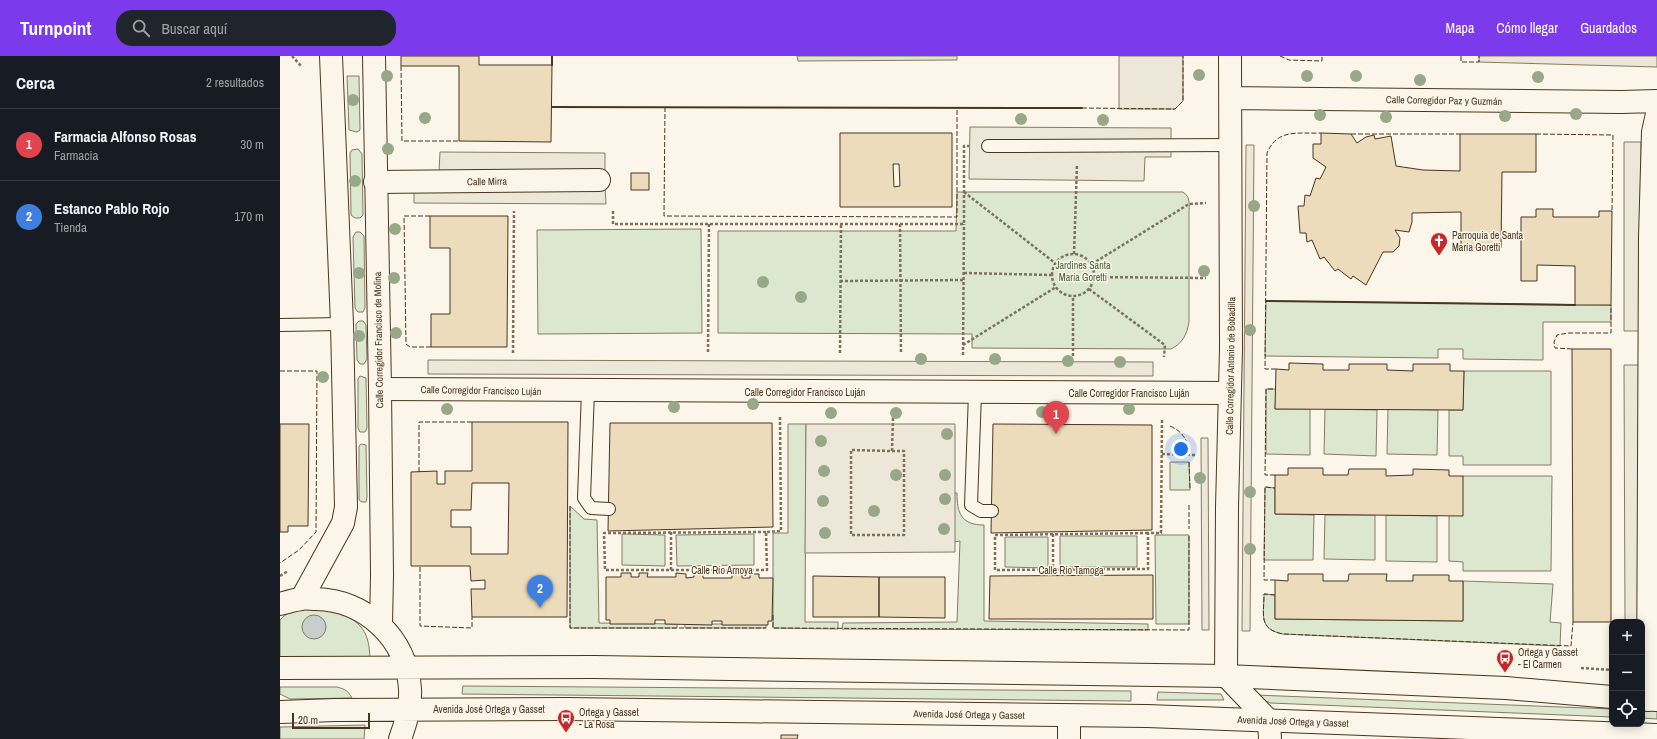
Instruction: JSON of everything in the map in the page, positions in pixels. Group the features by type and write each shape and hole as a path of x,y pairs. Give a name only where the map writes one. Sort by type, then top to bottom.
{"main road":[{"path":"302,598 343,523 346,507 342,324 331,56"},
{"name":"Calle Corregidor Francisco de Molina","path":"374,56 375,182 380,389 382,575 381,624"},
{"name":"Calle Corregidor Antonio de Bobadilla","path":"1226,676 1231,278 1230,56"},
{"name":"Calle Corregidor Paz y Guzmán","path":"1231,98 1621,102 1657,100"},
{"path":"1649,700 1653,564 1653,132 1657,114"},
{"name":"Calle Mirra","path":"375,182 599,180"},
{"name":"Calle Corregidor Francisco Luján","path":"380,389 1230,393"},
{"path":"280,604 302,598 330,599 357,608 381,624 396,643 406,668 410,688 409,709 400,739"},
{"path":"280,668 595,666 1226,676 1506,688 1609,697"},
{"path":"1226,676 1270,730"},
{"name":"Avenida José Ortega y Gasset","path":"280,712 409,709 776,711 1147,716 1270,730 1657,735"},
{"path":"1069,716 1069,739"}],"lane":[{"path":"988,146 1231,145"},
{"path":"280,325 342,324"},
{"path":"588,391 584,498 591,508 609,509"},
{"path":"975,393 971,505 981,511 992,511"}],"path":[{"path":"292,56 302,67"},
{"path":"1074,254 1077,145"},
{"path":"963,355 964,146 988,146"},
{"path":"964,192 1055,263"},
{"path":"1092,264 1189,204 1231,202"},
{"path":"513,353 514,211"},
{"path":"613,211 613,224 964,224"},
{"path":"708,224 708,352"},
{"path":"840,353 841,224"},
{"path":"900,224 901,354"},
{"path":"1074,254 1084,256 1090,261 1095,277 1087,292 1079,296 1062,293 1056,287 1052,275 1055,263 1061,257 1074,254"},
{"path":"964,273 1052,275"},
{"path":"1095,277 1231,278"},
{"path":"840,281 964,280"},
{"path":"963,345 1056,287"},
{"path":"1089,289 1165,345 1164,357"},
{"path":"1073,296 1073,356"},
{"path":"671,570 671,532 781,531 780,391"},
{"path":"892,451 893,417"},
{"path":"1053,570 1053,534 1161,532 1162,419"},
{"path":"852,450 892,451 904,451 904,535 851,535 852,450"},
{"path":"1162,454 1196,455"},
{"name":"Calle Río Arnoya","path":"671,532 604,533 605,570 767,570 766,532"},
{"name":"Calle Río Tamoga","path":"1053,534 995,535 995,570 1148,569 1148,533"}],"green space":[{"path":"797,56 957,56 957,60 798,61"},
{"path":"347,76 359,76 360,130 357,132 349,130"},
{"path":"358,149 362,154 363,215 360,218 355,218 351,215 350,153 352,150"},
{"name":"Jardines Santa María Goretti","path":"957,192 1183,192 1187,196 1189,204 1189,322 1184,338 1179,344 1171,349 972,348 972,334 718,333 718,231 956,231"},
{"path":"701,229 702,333 538,334 537,230"},
{"path":"356,232 360,232 364,236 365,308 363,312 358,312 355,308 353,237"},
{"path":"1266,301 1611,305 1611,322 1543,322 1543,360 1463,359 1463,349 1438,349 1438,358 1265,356"},
{"path":"359,321 363,321 366,325 367,359 364,364 360,364 357,360 356,324"},
{"path":"1464,371 1551,371 1551,465 1463,465 1463,456 1449,456 1449,410 1463,410"},
{"path":"360,376 366,378 367,428 365,432 360,432 358,428 358,379"},
{"path":"1266,389 1276,389 1275,409 1310,409 1310,455 1266,454"},
{"path":"1325,409 1377,410 1376,456 1324,454"},
{"path":"1388,409 1438,410 1437,455 1387,454"},
{"path":"788,424 806,424 805,622 838,622 838,629 773,628 773,533 788,533"},
{"path":"361,444 366,445 366,502 359,500 359,446"},
{"path":"1170,462 1189,462 1190,490 1170,490"},
{"path":"1463,476 1552,476 1551,571 1463,571 1463,562 1449,561 1449,516"},
{"path":"1265,487 1275,488 1275,514 1314,515 1313,560 1264,560"},
{"path":"954,493 957,493 959,512 965,520 970,523 984,525 984,621 1148,624 1148,630 842,629 843,623 957,622 960,541 954,542"},
{"path":"570,506 584,519 597,520 599,623 677,624 677,628 570,628"},
{"path":"1325,515 1375,515 1375,560 1324,559"},
{"path":"1386,515 1437,516 1437,562 1386,561"},
{"path":"622,534 665,535 665,566 622,565"},
{"path":"754,534 754,565 677,566 676,535"},
{"path":"1155,535 1189,535 1189,624 1156,624"},
{"path":"1060,536 1137,536 1137,567 1060,567"},
{"path":"1005,537 1048,537 1048,568 1005,567"},
{"path":"1463,581 1553,584 1550,622 1561,623 1560,646 1283,634 1269,629 1263,615 1264,594 1275,595 1275,619 1463,621"},
{"path":"310,608 330,608 355,621 360,626 367,639 370,659 280,660 280,620 290,612 297,610"},
{"path":"685,624 766,624 766,628 685,628"},
{"path":"463,686 1131,691 1131,701 462,694"},
{"path":"280,687 337,687 346,691 352,698 290,699 280,694"},
{"path":"1158,692 1221,694 1224,700 1157,700"},
{"path":"1255,695 1609,709 1609,717 1270,703"},
{"path":"1645,710 1657,711 1657,719 1645,718"},
{"path":"365,725 364,739 280,739 280,727"}],"shaded area":[{"path":"1119,56 1183,56 1183,101 1175,109 1119,109"},
{"path":"1479,56 1657,56 1657,67 1479,62"},
{"path":"970,127 1171,128 1171,157 1145,157 1144,181 969,179"},
{"path":"1624,142 1641,142 1641,331 1624,331"},
{"path":"1246,145 1254,145 1250,631 1242,631"},
{"path":"440,152 605,153 605,172 439,172"},
{"path":"414,187 605,187 606,204 414,203"},
{"path":"428,360 1153,362 1153,376 428,374"},
{"path":"1624,365 1639,365 1640,619 1625,619"},
{"path":"806,424 955,424 955,552 805,553"},
{"path":"1201,438 1208,438 1209,630 1202,630"},
{"path":"314,615 319,616 325,622 325,632 319,638 314,639 309,638 303,632 302,627 303,622 309,616"}],"building":[{"path":"401,56 479,56 479,65 552,65 551,142 459,141 459,66 401,66"},
{"path":"840,133 952,133 952,207 840,207","holes":["893,164 899,164 900,186 894,187"]},
{"path":"1321,133 1351,134 1357,143 1366,137 1374,135 1375,139 1391,136 1396,166 1423,170 1460,171 1460,134 1536,134 1536,172 1502,172 1501,248 1461,247 1461,212 1412,213 1412,222 1409,232 1395,230 1400,238 1399,246 1393,252 1383,252 1366,285 1353,276 1351,279 1338,269 1335,271 1324,257 1320,259 1312,240 1307,242 1306,233 1300,233 1298,206 1304,206 1305,195 1310,196 1316,178 1320,179 1326,167 1313,158 1313,144 1321,144"},
{"path":"631,173 649,173 649,190 631,190"},
{"path":"1536,209 1553,209 1553,217 1599,217 1599,211 1612,211 1611,305 1575,305 1575,266 1537,265 1537,281 1521,281 1521,217 1536,217"},
{"path":"430,216 508,216 507,347 431,347 431,314 450,314 450,248 430,248"},
{"path":"1572,349 1611,349 1611,619 1609,619 1609,622 1573,622"},
{"path":"1289,363 1323,364 1323,370 1349,370 1349,364 1387,364 1387,370 1413,371 1413,364 1450,364 1450,371 1464,371 1463,410 1275,409 1276,369 1289,370"},
{"path":"472,422 568,422 567,617 472,617 471,589 485,589 485,580 471,581 470,566 411,566 411,472 437,471 437,484 445,484 445,471 472,471","holes":["472,483 509,483 508,554 471,554 471,527 451,527 451,510 471,510"]},
{"path":"610,423 772,423 773,527 608,531"},
{"path":"280,424 309,424 308,526 288,526 288,532 280,532"},
{"path":"993,424 1152,425 1152,530 991,533"},
{"path":"1288,468 1323,468 1323,475 1348,475 1349,469 1386,469 1386,476 1413,475 1413,469 1449,470 1449,476 1463,476 1463,516 1275,514 1275,475 1288,475"},
{"path":"621,573 631,573 631,577 639,577 639,573 648,573 647,577 676,577 676,573 686,574 686,578 694,577 694,574 703,574 703,578 732,578 732,574 742,574 742,578 750,578 750,574 759,574 759,578 773,578 772,621 768,621 768,625 722,625 722,621 712,621 712,625 665,624 665,620 655,620 655,624 610,624 610,620 606,620 606,577 621,577"},
{"path":"1288,574 1323,574 1323,581 1348,581 1349,574 1387,574 1386,581 1413,581 1413,575 1449,575 1449,581 1463,581 1463,621 1275,619 1275,580 1288,581"},
{"path":"1153,575 1153,619 989,619 990,576"},
{"path":"813,576 879,577 879,617 813,617"},
{"path":"879,577 945,577 945,618 879,617"},
{"path":"781,735 798,735 797,739 781,739"}],"fence":[{"path":"1082,108 1175,109 1183,101 1183,56"},
{"path":"1280,56 1289,60 1322,61 1322,56"},
{"path":"1461,56 1461,62 1479,62 1479,56"},
{"path":"401,66 402,141 459,141"},
{"path":"665,107 664,216 957,217 957,107"},
{"path":"1276,369 1265,369 1267,153 1271,145 1283,136 1296,133 1321,133"},
{"path":"1351,134 1460,134"},
{"path":"1536,134 1613,135 1612,211"},
{"path":"430,216 404,216 406,344 410,347 431,347"},
{"path":"1572,349 1555,348 1554,342 1557,335 1568,333 1611,333 1611,305"},
{"path":"280,371 317,371 316,532 299,550 280,563"},
{"path":"1275,475 1265,475 1266,389 1276,389"},
{"path":"419,472 419,422 472,422"},
{"path":"1170,426 1182,435 1189,449"},
{"path":"1189,462 1190,490"},
{"path":"1275,488 1265,487 1264,580 1275,580"},
{"path":"1189,505 1189,529"},
{"path":"570,506 570,628 766,628"},
{"path":"773,615 773,628 1189,630 1189,535"},
{"path":"420,567 420,626 472,628 472,617"},
{"path":"1275,595 1264,594 1264,620 1269,629 1283,634 1571,646 1573,622"}],"wall":[{"path":"552,56 552,65"},
{"path":"552,107 1082,108"},
{"path":"1266,301 1575,305"}],"place":[{"name":"Parroquia de Santa María Goretti","path":"1439,256"},
{"name":"Farmacia Alfonso Rosas","path":"1056,434"},
{"name":"Estanco Pablo Rojo","path":"540,608"},
{"name":"Ortega y Gasset - El Carmen","path":"1505,673"},
{"name":"Ortega y Gasset - La Rosa","path":"566,733"}]}
